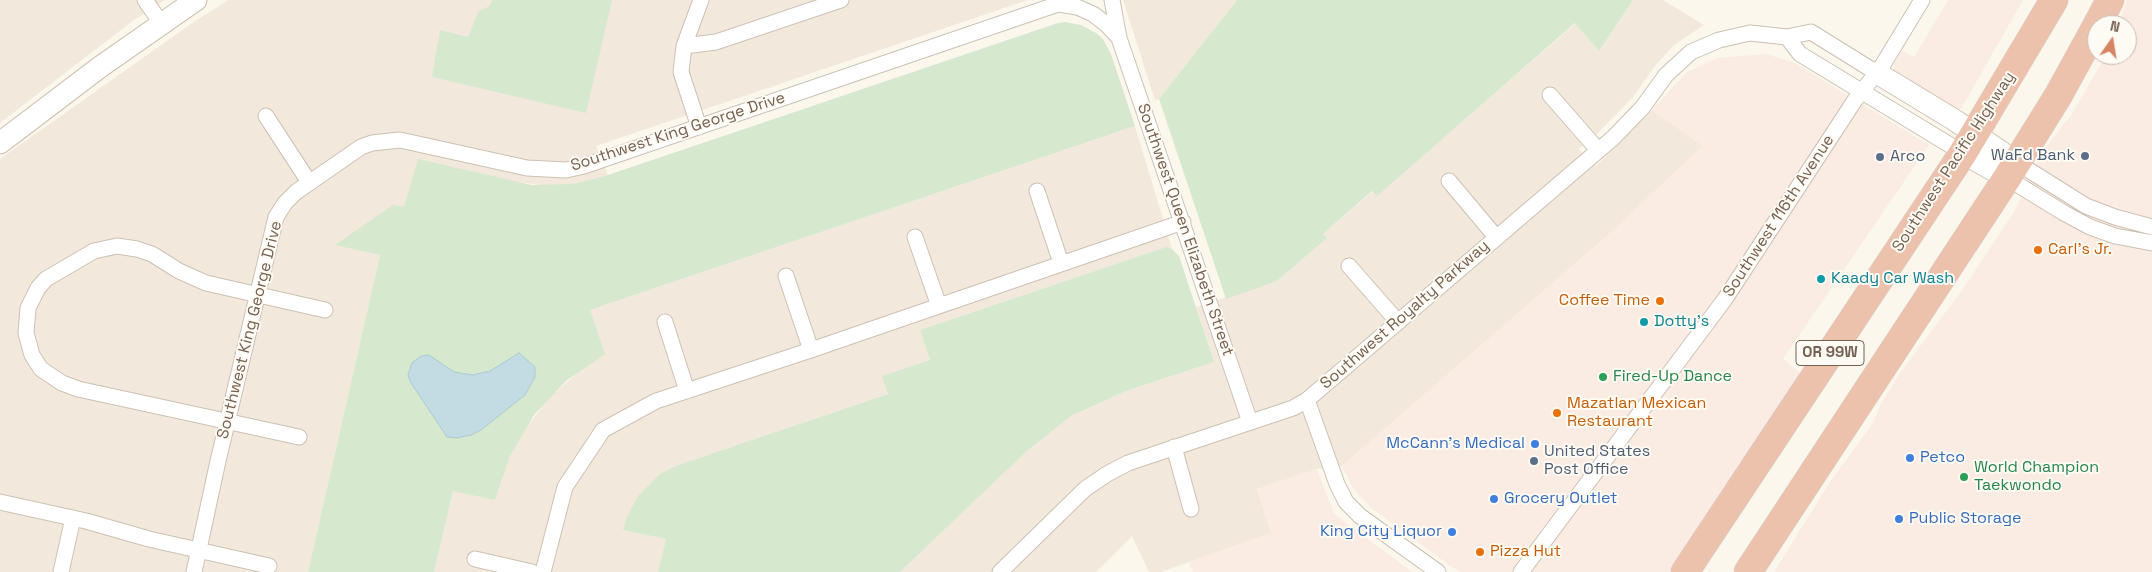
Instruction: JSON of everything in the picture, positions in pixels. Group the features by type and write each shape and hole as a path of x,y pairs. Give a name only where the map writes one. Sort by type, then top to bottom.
{"highway":[{"name":"Southwest Pacific Highway","path":"1685,572 1968,143 2054,0"},
{"name":"OR 99W","path":"2102,15 2110,0"},
{"name":"OR 99W","path":"1748,572 2012,170 2058,96 2087,43"}],"main road":[{"path":"0,143 160,23 196,0"},
{"name":"Southwest Royalty Parkway","path":"1877,73 1968,143 2012,170"}],"street":[{"path":"144,0 160,23"},
{"path":"699,127 681,72 684,46 700,0"},
{"path":"684,46 716,42 841,0"},
{"name":"Southwest Queen Elizabeth Street","path":"1112,0 1119,38 1250,422"},
{"name":"Southwest 116th Avenue","path":"1521,572 1725,299 1862,92 1877,73 1922,0"},
{"name":"Southwest Queen Elizabeth Street","path":"1064,2 1093,14 1119,38"},
{"name":"Southwest King George Drive","path":"194,572 227,422 276,217 285,203 309,182 361,147 372,142 400,140 527,168 555,170 584,166 1064,2"},
{"name":"Southwest Royalty Parkway","path":"1000,572 1085,489 1128,463 1293,408 1307,400 1628,123 1666,75 1691,52 1719,40 1750,33 1787,37 1811,32 1877,73"},
{"name":"Southwest Royalty Parkway","path":"1787,37 1800,54 1862,92 1968,143"},
{"path":"1550,95 1598,150"},
{"path":"266,116 309,182"},
{"name":"Southwest Royalty Parkway","path":"2012,170 2115,218 2152,227"},
{"name":"Southwest Royalty Parkway","path":"2012,170 2064,213 2115,236 2152,243"},
{"path":"1450,181 1496,237"},
{"path":"1037,191 1061,263"},
{"path":"543,572 565,487 603,430 656,401 811,350 1183,222"},
{"path":"915,237 939,306"},
{"path":"300,437 78,389 62,383 41,369 32,355 26,333 28,308 38,288 46,279 94,251 117,246 137,249 152,254 179,271 206,283 325,310"},
{"path":"1349,266 1398,322"},
{"path":"786,276 811,350"},
{"path":"665,322 687,391"},
{"path":"1307,400 1343,498 1353,510 1438,572"},
{"path":"1174,447 1190,508"},
{"path":"0,502 73,518 140,537 269,566"},
{"path":"61,572 73,518"},
{"path":"475,559 532,572"}],"shaded area":[{"path":"0,0 165,0 130,23 0,123"},
{"path":"229,0 1028,0 596,146 608,175 573,184 549,186 516,182 404,207 336,244 380,255 308,572 0,572 0,159 198,19"},
{"path":"1123,0 1237,0 1159,99 1155,100"},
{"path":"1633,0 1663,0 1704,25 1674,45 1655,66 1633,97 1598,133 1579,149 1596,166 1652,110 1703,146 1607,236 1342,466 1317,469 1257,489 1271,533 1161,572 1149,572 1132,536 1096,572 900,572 1027,451 1071,416 1126,391 1214,362 1196,307 1277,281 1327,238 1323,234 1373,191 1377,195 1576,23 1599,51"},
{"path":"1948,0 2023,0 1961,109 1946,109 1893,73 1894,64 1902,51 1914,57"},
{"path":"2127,0 2152,0 2152,572 1774,572 1830,482 1871,426 1881,404 1900,373 1963,289 2014,212 2041,153 2072,114 2100,65 2137,65 2137,15 2122,15"},
{"path":"1766,54 1795,63 1929,145 1783,359 1802,375 1672,572 1459,572 1371,508 1353,488 1342,466 1607,236 1703,146 1652,110 1687,72 1717,58"},
{"path":"1135,126 1172,249 1163,248 920,330 930,360 883,376 888,394 678,465 624,530 666,539 658,572 434,572 453,490 495,500 510,456 521,434 550,397 584,367 590,310"},
{"path":"1317,469 1334,514 1412,572 1193,572 1189,562 1271,533 1257,489"}],"green space":[{"path":"492,0 612,0 586,113 432,77 440,30 468,37 479,11 490,6"},
{"path":"1237,0 1633,0 1599,51 1575,23 1377,196 1372,191 1323,234 1327,238 1277,281 1226,299 1159,99"},
{"path":"1064,22 1081,25 1103,39 1111,54 1135,126 590,310 605,354 566,381 534,415 510,456 495,500 453,491 434,572 308,572 380,255 335,245 393,205 404,207 418,159 532,185 573,184 608,175"},
{"path":"1166,247 1172,249 1179,256 1214,362 1126,391 1071,416 1027,451 900,572 658,572 666,539 623,530 627,517 638,496 660,474 678,465 888,394 882,376 930,360 920,330"}],"water":[{"path":"519,353 535,367 535,377 525,395 481,430 471,435 457,438 447,437 411,383 408,375 412,363 421,356 429,355 454,372 473,375 490,371"}],"place":[{"name":"WaFd Bank","path":"2085,156"},
{"name":"Arco","path":"1880,157"},
{"name":"Carl's Jr.","path":"2038,250"},
{"name":"Kaady Car Wash","path":"1821,279"},
{"name":"Coffee Time","path":"1660,301"},
{"name":"Dotty's","path":"1644,322"},
{"name":"Fired-Up Dance","path":"1603,377"},
{"name":"Mazatlan Mexican Restaurant","path":"1557,413"},
{"name":"McCann's Medical","path":"1535,444"},
{"name":"Petco","path":"1910,458"},
{"name":"United States Post Office","path":"1534,461"},
{"name":"World Champion Taekwondo","path":"1964,477"},
{"name":"Grocery Outlet","path":"1494,499"},
{"name":"Public Storage","path":"1899,519"},
{"name":"King City Liquor","path":"1452,532"},
{"name":"Pizza Hut","path":"1480,552"}]}
